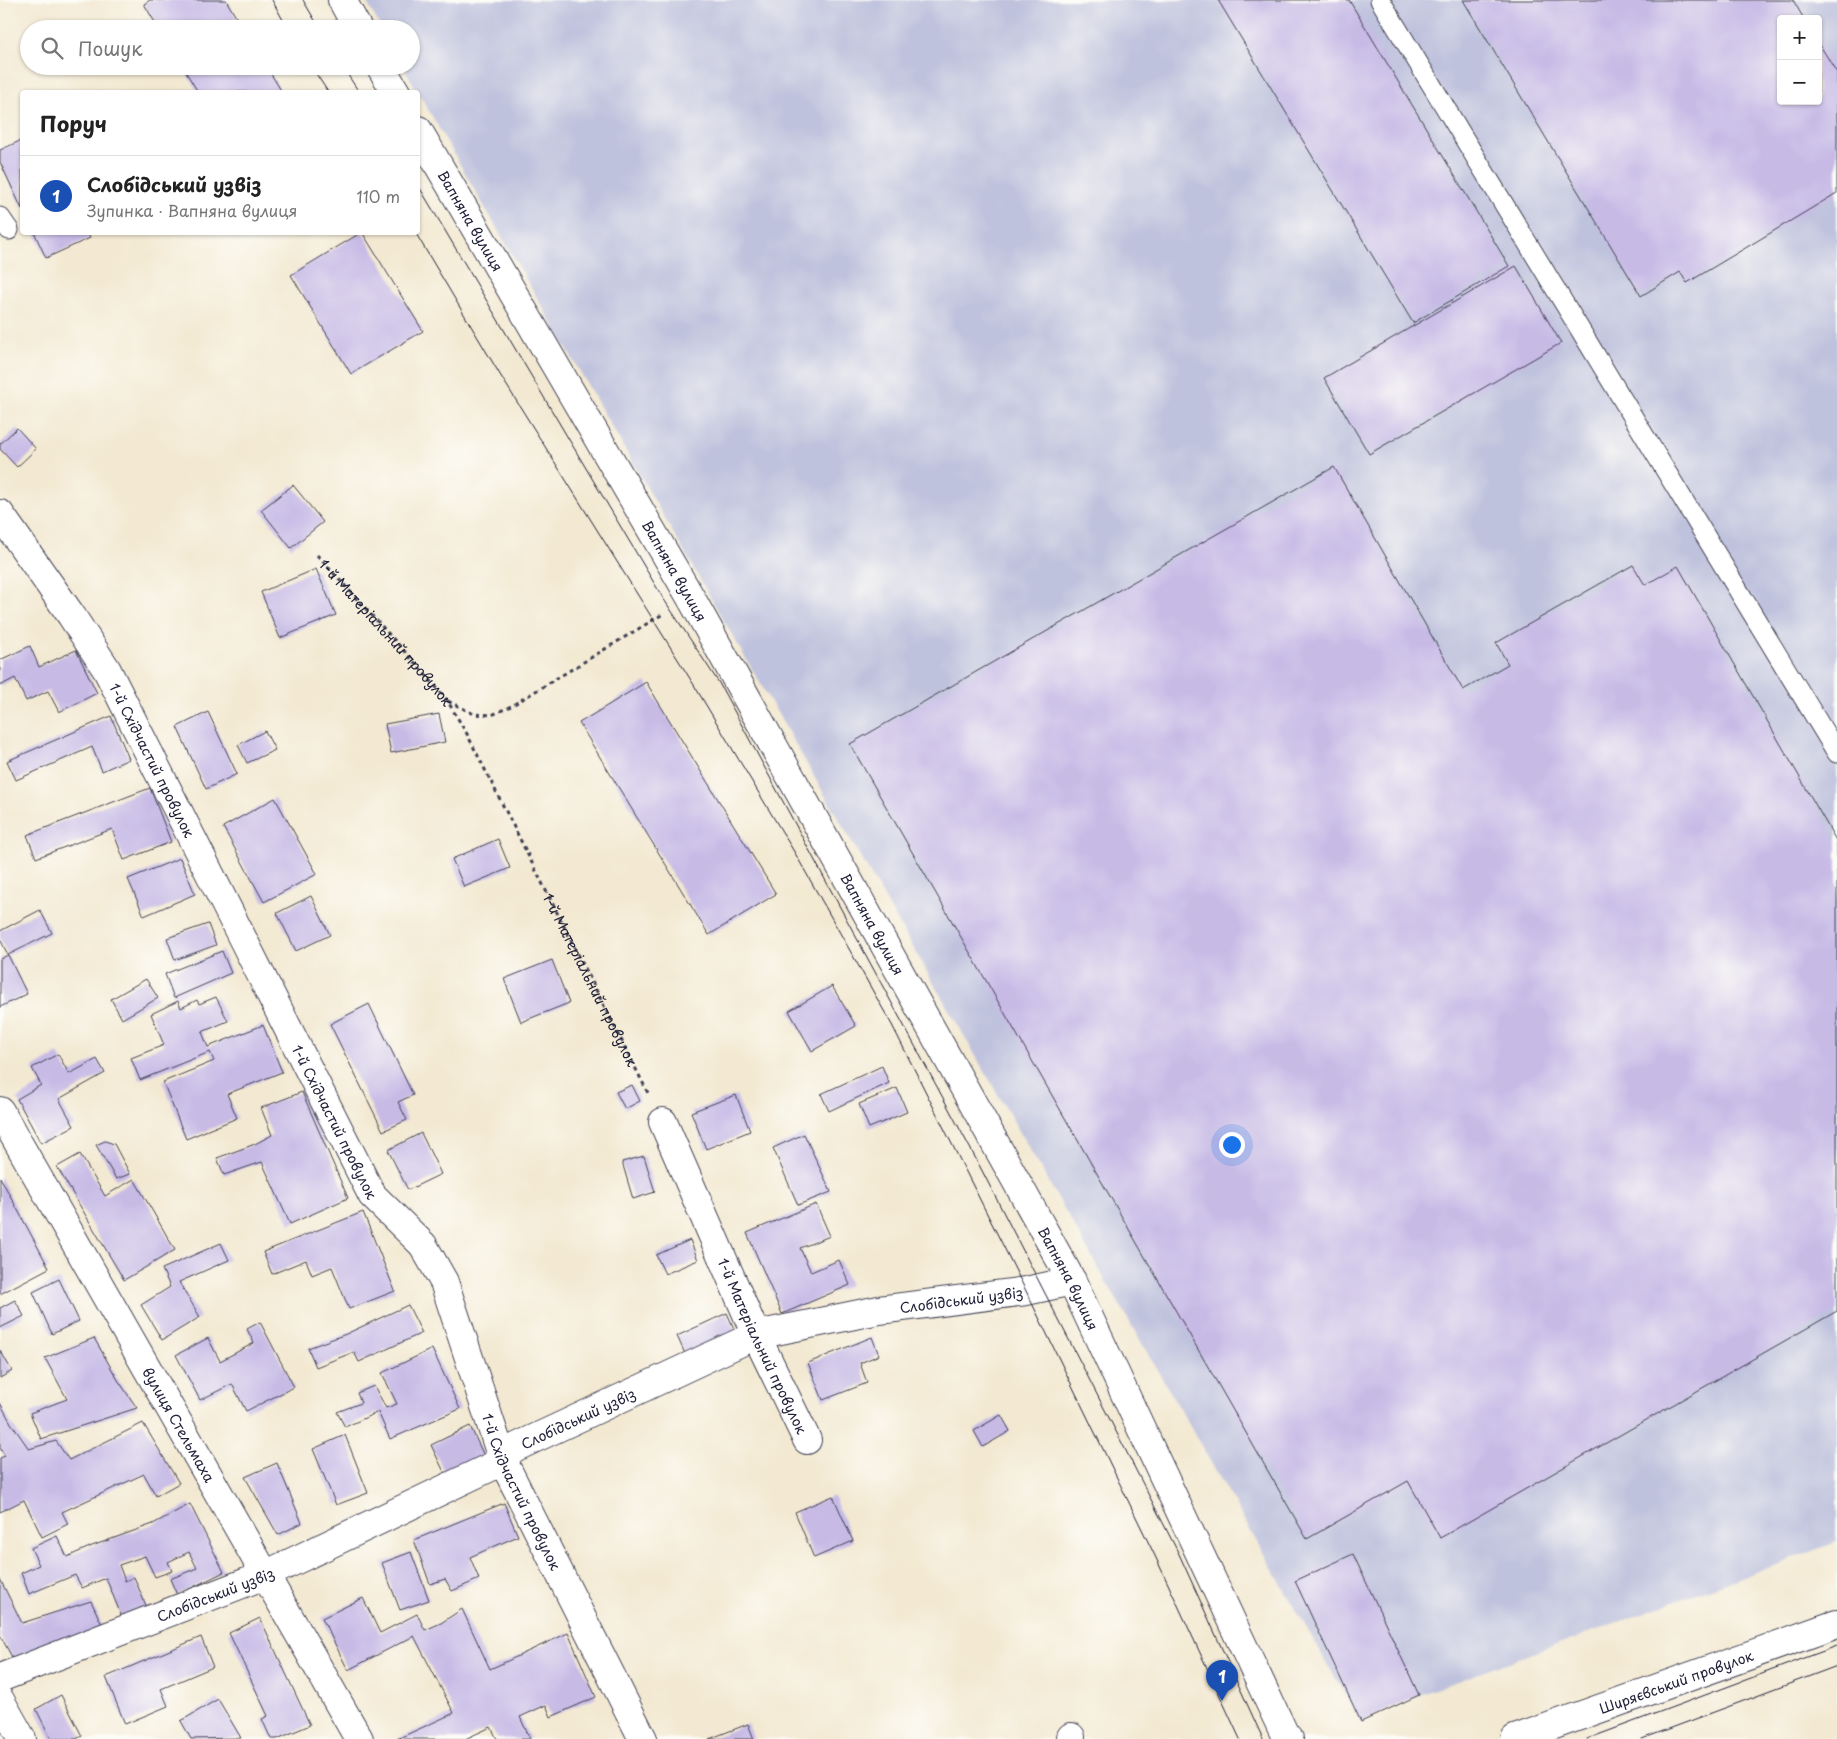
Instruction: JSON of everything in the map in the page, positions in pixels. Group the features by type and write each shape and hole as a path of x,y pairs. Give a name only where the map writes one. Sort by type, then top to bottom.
{"street":[{"path":"342,0 353,20"},
{"path":"386,75 395,90"},
{"name":"Вапняна вулиця","path":"420,133 691,598 1072,1281 1284,1733 1289,1739"},
{"name":"1-й Східчастий провулок","path":"0,514 66,607 107,670 372,1195 423,1245 444,1282 503,1461 642,1739"},
{"name":"вулиця Стельмаха","path":"0,1111 359,1739"},
{"name":"1-й Матеріальний провулок","path":"662,1122 756,1335 807,1440"},
{"name":"Слобідський узвіз","path":"0,1678 265,1576 503,1461 512,1449 756,1335 879,1310 1026,1291 1072,1281"},
{"name":"Ширяєвський провулок","path":"1515,1739 1837,1624"},
{"path":"0,1700 22,1739"}],"lane":[{"path":"1380,0 1837,753"}],"path":[{"name":"1-й Матеріальний провулок","path":"317,555 426,674 447,700 467,734 662,1122"},
{"path":"447,700 474,714 492,715 511,706 691,598"}],"shaded area":[{"path":"365,0 1837,0 1837,1542 1419,1695 1361,1722 420,95 420,90 417,90 408,75 420,75 420,20 377,20"}],"building":[{"path":"150,0 226,0 238,20 154,20 144,4"},
{"path":"1218,0 1349,0 1509,266 1413,323"},
{"path":"1463,0 1793,0 1802,15 1777,15 1777,105 1822,105 1822,49 1837,73 1837,193 1687,283 1680,272 1641,296"},
{"path":"188,75 272,75 281,90 197,90"},
{"path":"20,141 20,205 0,162 0,150"},
{"path":"35,235 88,235 90,238 46,258"},
{"path":"357,235 364,235 423,331 351,374 291,275"},
{"path":"1516,266 1561,343 1369,454 1324,378"},
{"path":"17,428 36,449 17,467 0,449 0,444"},
{"path":"1334,467 1463,690 1508,664 1496,643 1633,565 1645,585 1678,566 1837,842 1837,1311 1440,1538 1408,1481 1307,1539 850,744"},
{"path":"293,485 323,522 291,548 261,510"},
{"path":"316,569 336,615 280,638 261,592"},
{"path":"30,646 39,667 76,650 97,693 59,712 48,691 26,701 15,678 0,686 0,660"},
{"path":"646,682 776,894 709,935 579,723"},
{"path":"208,712 237,774 206,789 177,727"},
{"path":"439,714 445,742 391,753 385,724"},
{"path":"111,716 129,759 102,771 92,747 16,780 7,761"},
{"path":"265,731 275,750 247,763 238,745"},
{"path":"150,788 171,842 124,860 112,829 36,858 27,835"},
{"path":"275,798 317,874 264,902 223,827"},
{"path":"498,839 510,868 464,887 452,859"},
{"path":"180,858 195,894 144,916 128,879"},
{"path":"311,896 330,935 296,951 277,913"},
{"path":"40,910 52,933 8,955 0,939 0,931"},
{"path":"208,924 216,945 175,960 167,938"},
{"path":"222,951 231,973 174,998 165,974"},
{"path":"8,955 27,994 0,1007 0,959"},
{"path":"552,960 569,1003 521,1022 504,979"},
{"path":"146,979 158,998 122,1019 111,999"},
{"path":"832,986 856,1026 812,1051 789,1011"},
{"path":"216,997 228,1021 202,1032 208,1047 263,1025 282,1072 227,1094 237,1118 186,1139 163,1082 214,1061 210,1052 140,1080 131,1058 164,1045 151,1014 178,1001 181,1008 197,1000 199,1004"},
{"path":"369,1004 413,1095 398,1102 407,1120 383,1131 330,1024"},
{"path":"58,1054 69,1074 97,1059 105,1073 59,1099 74,1126 41,1143 17,1099 41,1085 32,1068"},
{"path":"882,1066 889,1083 829,1111 821,1094"},
{"path":"632,1085 640,1101 625,1109 616,1092"},
{"path":"897,1088 907,1112 869,1128 859,1104"},
{"path":"302,1092 348,1198 290,1224 262,1162 224,1175 217,1158 255,1144 272,1135 261,1108"},
{"path":"736,1095 750,1131 706,1149 691,1112"},
{"path":"421,1133 441,1174 408,1190 388,1150"},
{"path":"804,1134 831,1192 798,1205 773,1148"},
{"path":"105,1141 114,1144 130,1174 116,1179 96,1145"},
{"path":"80,1154 105,1196 134,1179 175,1250 124,1280 57,1167"},
{"path":"644,1156 655,1192 633,1199 622,1162"},
{"path":"0,1177 49,1268 0,1294"},
{"path":"816,1204 830,1236 800,1248 811,1272 839,1260 850,1285 782,1314 747,1233"},
{"path":"363,1212 395,1291 349,1309 332,1267 312,1275 306,1260 272,1274 263,1252"},
{"path":"690,1240 698,1260 665,1274 656,1255"},
{"path":"221,1243 229,1260 179,1282 200,1317 162,1340 141,1305 170,1287 162,1269"},
{"path":"59,1279 79,1321 52,1334 33,1292"},
{"path":"15,1300 24,1316 0,1328 0,1308"},
{"path":"408,1305 422,1333 359,1362 354,1352 316,1367 308,1348 346,1334"},
{"path":"727,1313 736,1333 686,1356 677,1336"},
{"path":"260,1322 294,1387 246,1411 232,1384 200,1400 176,1355 208,1338 220,1361 254,1343 247,1329"},
{"path":"872,1337 879,1355 860,1363 867,1383 823,1400 808,1363"},
{"path":"94,1338 118,1380 137,1408 41,1439 30,1413 67,1399 45,1358"},
{"path":"432,1349 460,1409 390,1439 378,1412 345,1427 337,1412 361,1403 357,1393 374,1386 386,1408 397,1404 382,1373"},
{"path":"0,1350 12,1371 0,1378"},
{"path":"0,1403 29,1449 56,1441 69,1460 143,1423 179,1483 156,1496 144,1474 62,1512 68,1524 42,1537 24,1500 0,1512 0,1458 5,1456 0,1448"},
{"path":"1001,1415 1010,1431 983,1447 974,1431"},
{"path":"470,1426 486,1460 447,1478 431,1445"},
{"path":"345,1435 368,1493 336,1505 313,1449"},
{"path":"277,1463 302,1523 278,1535 245,1477"},
{"path":"833,1496 853,1541 814,1558 795,1512"},
{"path":"504,1503 518,1536 470,1557 479,1579 452,1591 445,1579 430,1584 414,1540"},
{"path":"190,1504 224,1572 177,1595 170,1579 197,1568 189,1552 168,1562 172,1571 155,1577 145,1556 119,1565 125,1581 134,1577 147,1608 123,1620 106,1578 82,1588 75,1575 29,1594 21,1573 39,1565 31,1548 57,1536 67,1557 153,1524"},
{"path":"411,1552 429,1600 400,1610 382,1563"},
{"path":"1353,1554 1419,1695 1361,1722 1295,1581"},
{"path":"0,1579 22,1623 91,1601 105,1631 13,1659 0,1635"},
{"path":"363,1598 380,1633 417,1614 425,1630 441,1623 462,1609 490,1669 568,1633 596,1697 551,1717 546,1705 520,1717 530,1739 497,1739 491,1727 465,1739 397,1739 454,1713 414,1636 348,1670 322,1618"},
{"path":"260,1618 310,1725 277,1739 271,1739 262,1719 268,1716 229,1633"},
{"path":"201,1637 213,1667 161,1689 168,1706 125,1724 106,1677"},
{"path":"61,1695 82,1736 76,1739 51,1739 36,1709"},
{"path":"218,1699 241,1738 191,1739 181,1721"},
{"path":"748,1724 754,1739 709,1739"}],"tram line":[{"path":"272,0 283,20"},
{"path":"303,0 315,20"},
{"path":"317,75 327,90"},
{"path":"348,75 358,90"},
{"path":"420,188 663,598 719,683 976,1159 1179,1554 1263,1739"},
{"path":"417,235 499,373 694,685 796,855 892,1025 1026,1291 1156,1558 1240,1739"},
{"path":"1587,1739 1837,1646"},
{"path":"1642,1739 1837,1666"}],"place":[{"name":"Слобідський узвіз","path":"1222,1701"}]}
